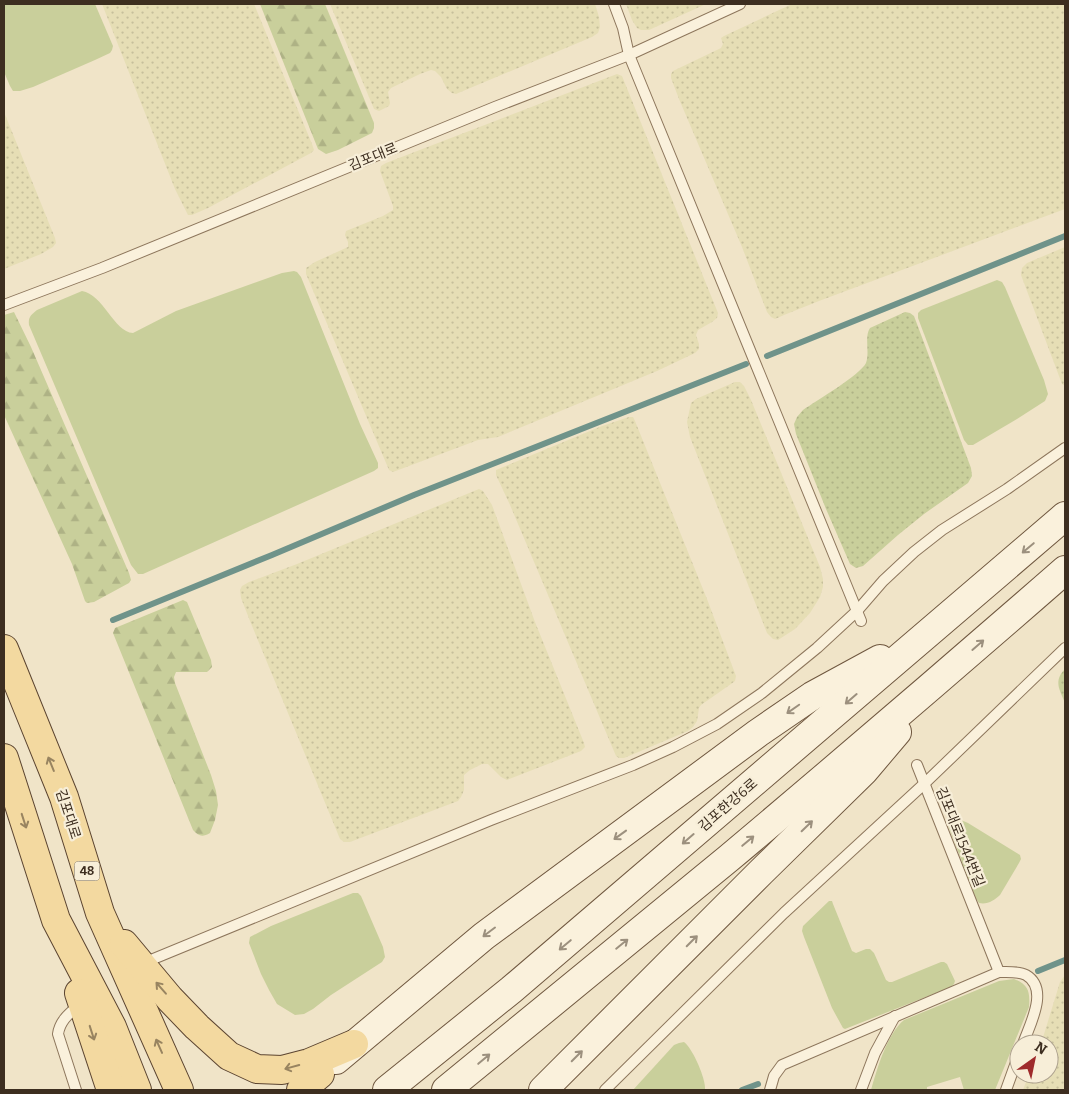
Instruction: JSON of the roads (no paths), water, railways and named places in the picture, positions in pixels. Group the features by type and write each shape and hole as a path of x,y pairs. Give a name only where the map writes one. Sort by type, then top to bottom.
{"main road":[{"name":"김포대로","path":"4,649 64,797 100,913 179,1090"},
{"path":"4,758 111,1090"},
{"path":"100,913 170,999 229,1056 257,1069 282,1070 309,1063 354,1044"},
{"path":"56,920 112,1027 137,1090"}],"street":[{"name":"김포한강6로","path":"387,1090 518,984 1065,516"},
{"path":"446,1090 728,858 1065,570"},
{"path":"311,1085 354,1044 484,936 758,733 812,696 927,634"},
{"path":"543,1090 864,771 949,671"}],"lane":[{"path":"614,4 629,55 859,616"},
{"name":"김포대로","path":"4,306 102,268 495,107 629,55 740,4"},
{"path":"140,964 491,820 633,765 694,737 717,724 762,693 859,616 883,581 928,541 963,516 1007,490 1065,448"},
{"name":"김포대로1544번길","path":"999,972 924,784 1065,648"},
{"path":"605,1090 784,913 924,784 917,765"},
{"path":"770,1090 774,1076 782,1065 999,972 1026,975 1033,982 1038,1002 1027,1034"},
{"path":"76,1090 58,1034 62,1021 82,1002"},
{"path":"861,1090 875,1053 895,1016"}],"waterway":[{"path":"767,356 1065,236"},
{"path":"113,620 414,495 746,364"},
{"path":"1038,971 1065,960"},
{"path":"742,1090 758,1084"}]}
